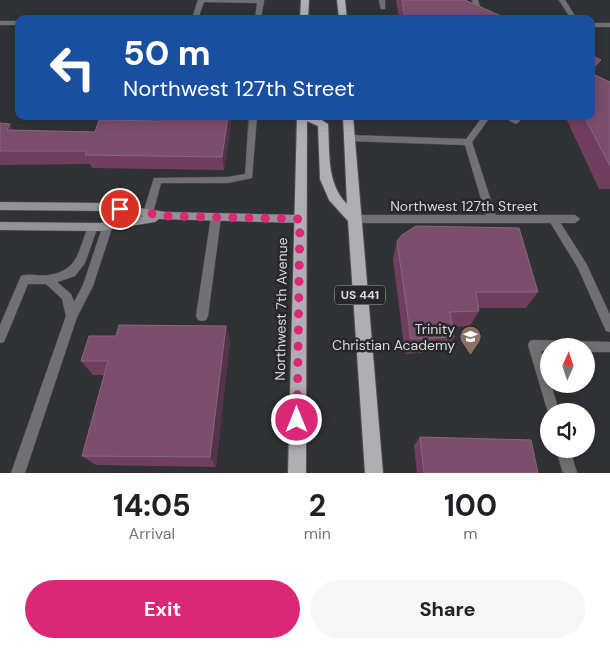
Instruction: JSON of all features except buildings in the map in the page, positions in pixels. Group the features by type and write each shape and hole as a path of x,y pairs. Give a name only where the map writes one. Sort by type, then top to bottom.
{"main road":[{"path":"304,0 304,15"},
{"path":"341,0 343,15"},
{"name":"Northwest 7th Avenue","path":"297,473 300,219 304,120"},
{"path":"314,120 323,124 326,179 333,197 354,220"},
{"name":"US 441","path":"348,120 374,473"}],"street":[{"path":"196,15 201,0 261,1 259,15"},
{"path":"382,0 383,8"},
{"path":"475,0 481,15"},
{"path":"562,0 571,15"},
{"path":"0,23 15,23"},
{"path":"595,24 610,24"},
{"path":"148,213 157,180 228,180 248,176 252,120"},
{"path":"468,142 484,120"},
{"path":"349,138 468,142"},
{"path":"468,142 492,219"},
{"path":"0,206 106,207 166,216 300,219"},
{"path":"0,226 93,226 166,216"},
{"path":"202,316 216,217"},
{"path":"553,219 582,266 610,327"},
{"name":"Northwest 127th Street","path":"354,220 575,219"},
{"path":"18,473 72,316 88,286 108,225"},
{"path":"0,338 26,279 48,280 71,272 81,260 93,226"},
{"path":"48,280 67,297 72,316"},
{"path":"551,403 534,345 610,347"},
{"path":"566,458 570,473"}],"place":[{"name":"Trinity Christian Academy","path":"471,356"}],"route":[{"path":"120,209 166,216 300,219 297,420"}]}
